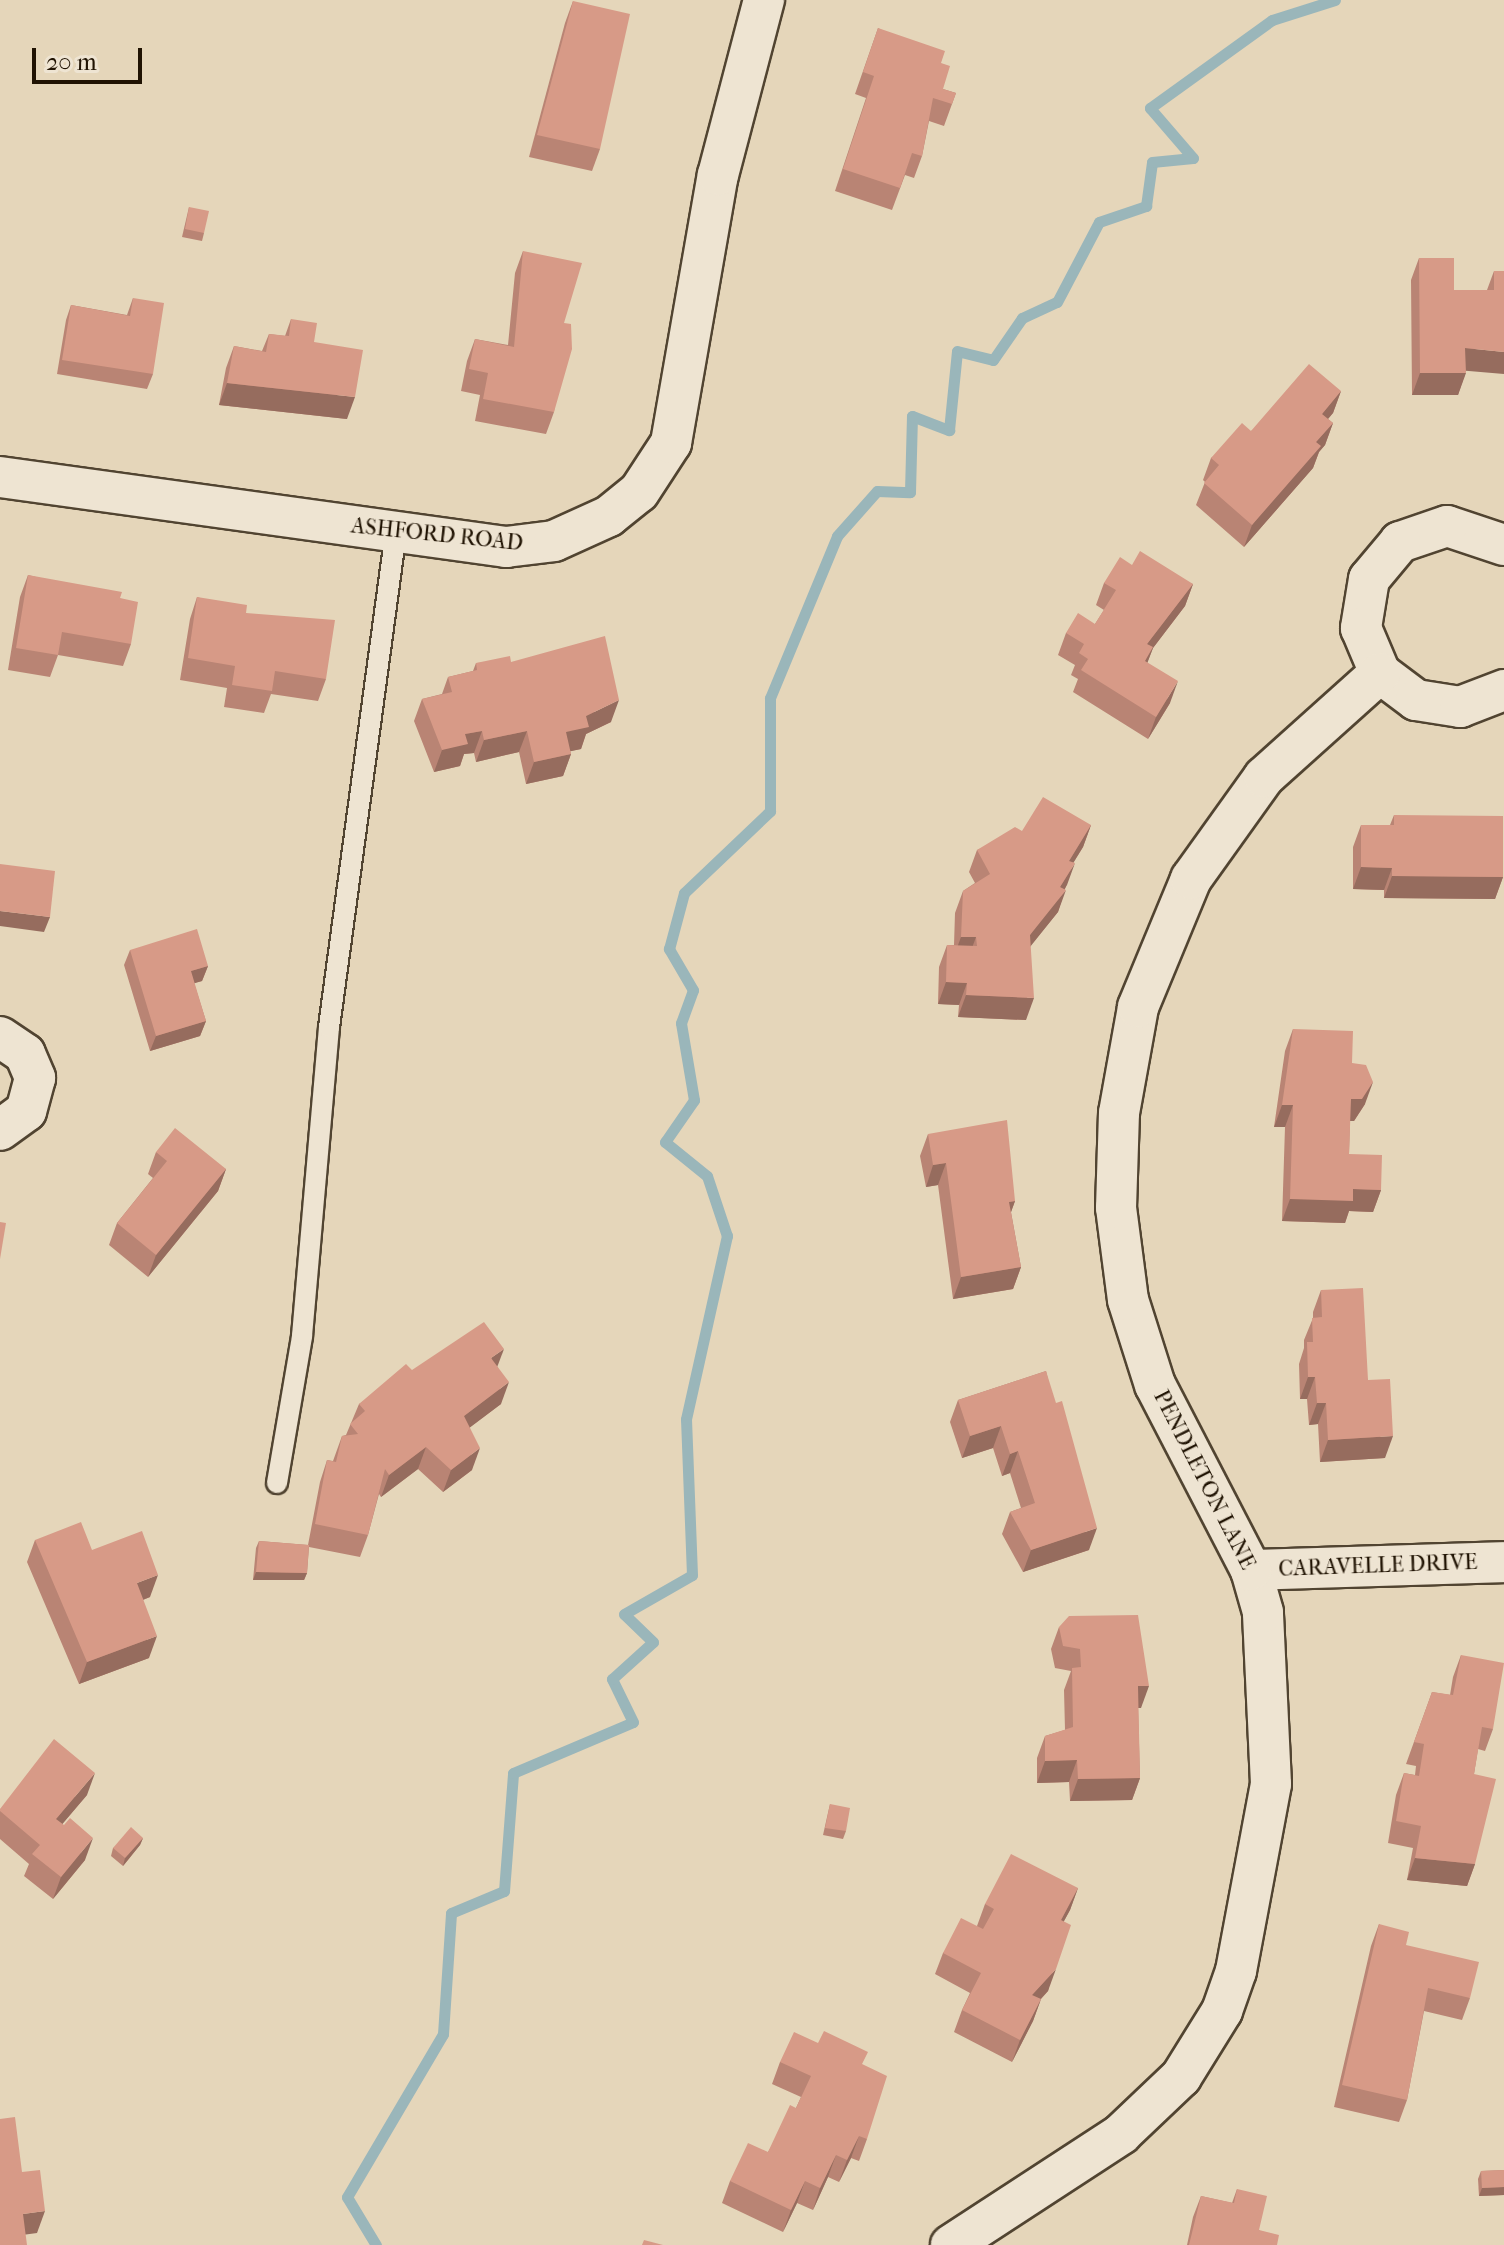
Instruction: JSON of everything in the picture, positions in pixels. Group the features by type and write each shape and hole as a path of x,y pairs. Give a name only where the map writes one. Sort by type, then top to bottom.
{"street":[{"name":"ASHFORD ROAD","path":"0,477 396,534 533,545 609,516 651,477 677,420 715,189 764,0"},
{"path":"1504,545 1447,526 1400,542 1382,558 1361,603 1368,651 1380,673 1416,700 1437,706 1481,702 1504,690"},
{"name":"PENDLETON LANE","path":"951,2245 1121,2134 1181,2077 1222,2011 1263,1853 1271,1784 1263,1612 1251,1570 1155,1385 1128,1300 1116,1208 1124,1069 1161,939 1215,840 1308,730 1380,673"},
{"path":"0,1037 25,1054 35,1090 26,1111 0,1130"},
{"name":"CARAVELLE DRIVE","path":"1251,1570 1504,1562"}],"lane":[{"path":"277,1483 302,1336 329,1027 396,534"}],"building":[{"path":"573,1 630,14 600,149 537,135"},
{"path":"878,28 945,51 941,63 950,66 943,89 956,93 952,104 933,98 922,156 912,153 900,188 843,169 874,76 863,72"},
{"path":"189,207 209,211 204,233 185,229"},
{"path":"523,251 582,263 564,323 571,324 572,349 554,412 483,399 488,373 469,369 475,339 514,347"},
{"path":"1419,258 1454,258 1454,290 1494,290 1494,271 1504,271 1504,352 1465,348 1466,373 1420,373"},
{"path":"133,298 164,303 153,374 62,360 71,305 130,316"},
{"path":"291,319 317,323 314,342 363,350 355,397 227,383 234,346 266,352 269,334 289,336"},
{"path":"1309,364 1341,391 1322,414 1333,423 1316,442 1321,446 1252,525 1204,483 1219,465 1211,458 1242,423 1251,431"},
{"path":"1140,551 1193,584 1147,644 1153,647 1145,661 1178,681 1156,717 1081,670 1088,659 1079,653 1084,644 1066,633 1078,613 1095,624 1116,590 1104,583 1120,557 1132,565"},
{"path":"28,575 122,592 120,598 138,602 131,644 62,632 58,655 16,648"},
{"path":"197,597 247,605 246,613 335,620 326,679 275,671 272,691 232,685 235,666 188,658"},
{"path":"605,636 619,700 586,716 589,727 566,732 571,754 534,762 527,731 484,740 482,731 465,734 468,744 442,750 422,699 452,692 448,677 477,670 476,663 510,656 511,662"},
{"path":"1043,797 1091,825 1069,861 1075,863 1060,887 1066,890 1030,935 1034,998 966,995 967,983 946,982 947,945 977,946 976,937 961,937 963,891 990,874 977,850 1015,827 1022,831"},
{"path":"1394,815 1503,816 1503,877 1392,876 1392,868 1361,867 1361,825 1394,825"},
{"path":"0,864 55,871 50,917 0,911"},
{"path":"197,929 208,966 191,971 206,1021 156,1036 130,950"},
{"path":"1293,1029 1353,1031 1352,1063 1366,1065 1373,1082 1362,1099 1351,1099 1349,1154 1382,1155 1381,1190 1353,1189 1353,1201 1290,1199 1293,1105 1282,1105"},
{"path":"1007,1120 1015,1201 1009,1202 1021,1267 961,1277 946,1163 933,1165 928,1134"},
{"path":"175,1128 226,1169 156,1255 117,1223 167,1161 156,1152"},
{"path":"0,1222 6,1223 0,1259"},
{"path":"1363,1288 1368,1380 1390,1379 1393,1436 1328,1440 1326,1403 1317,1403 1315,1377 1308,1377 1307,1342 1313,1342 1312,1318 1322,1317 1321,1290"},
{"path":"484,1322 504,1349 491,1358 509,1382 464,1416 480,1448 451,1470 426,1447 389,1475 385,1469 368,1535 315,1524 327,1460 336,1462 342,1436 358,1434 350,1424 365,1411 359,1404 406,1364 412,1370"},
{"path":"1046,1371 1056,1403 1062,1401 1097,1528 1031,1550 1010,1512 1035,1503 1018,1451 1010,1454 1001,1426 970,1436 958,1400"},
{"path":"81,1522 92,1550 142,1531 158,1575 137,1583 157,1636 87,1662 35,1540"},
{"path":"259,1541 309,1545 307,1573 256,1572"},
{"path":"1138,1615 1149,1686 1138,1686 1140,1778 1078,1779 1077,1760 1045,1761 1045,1736 1073,1727 1072,1668 1081,1667 1080,1649 1063,1646 1059,1627 1069,1616"},
{"path":"1461,1655 1504,1663 1493,1729 1482,1727 1474,1774 1496,1779 1475,1864 1415,1858 1421,1826 1396,1821 1404,1773 1419,1776 1424,1744 1414,1742 1432,1692 1453,1695"},
{"path":"54,1739 95,1773 56,1819 64,1825 70,1818 93,1838 61,1877 32,1854 40,1845 0,1811"},
{"path":"830,1804 850,1808 846,1831 825,1828"},
{"path":"131,1827 143,1838 125,1858 113,1848"},
{"path":"1011,1854 1078,1888 1061,1920 1071,1925 1056,1969 1032,1995 1041,1999 1020,2040 962,2010 981,1973 943,1953 961,1918 983,1929 994,1909 985,1904"},
{"path":"1379,1924 1409,1932 1406,1945 1479,1962 1470,1998 1428,1988 1407,2100 1342,2085"},
{"path":"824,2031 868,2052 862,2064 887,2076 867,2139 859,2136 847,2160 836,2155 820,2188 805,2181 791,2210 730,2181 748,2143 768,2152 790,2105 796,2108 811,2076 780,2062 794,2032 818,2043"},
{"path":"15,2117 22,2172 40,2170 45,2211 23,2214 27,2245 0,2245 0,2119"},
{"path":"1504,2170 1504,2187 1482,2188 1481,2171"},
{"path":"1237,2189 1267,2196 1259,2230 1279,2235 1277,2245 1189,2245 1201,2196 1234,2203"},
{"path":"644,2240 663,2245 642,2245"}],"waterway":[{"path":"376,2245 347,2197 443,2034 451,1913 504,1891 513,1773 633,1722 612,1679 653,1642 624,1614 692,1575 686,1419 727,1236 707,1176 665,1142 694,1100 681,1023 693,990 669,949 684,893 770,811 770,698 837,536 877,491 910,492 912,416 949,430 957,351 993,360 1022,318 1057,302 1099,222 1146,206 1152,162 1193,158 1150,108 1272,20 1335,0"}]}
